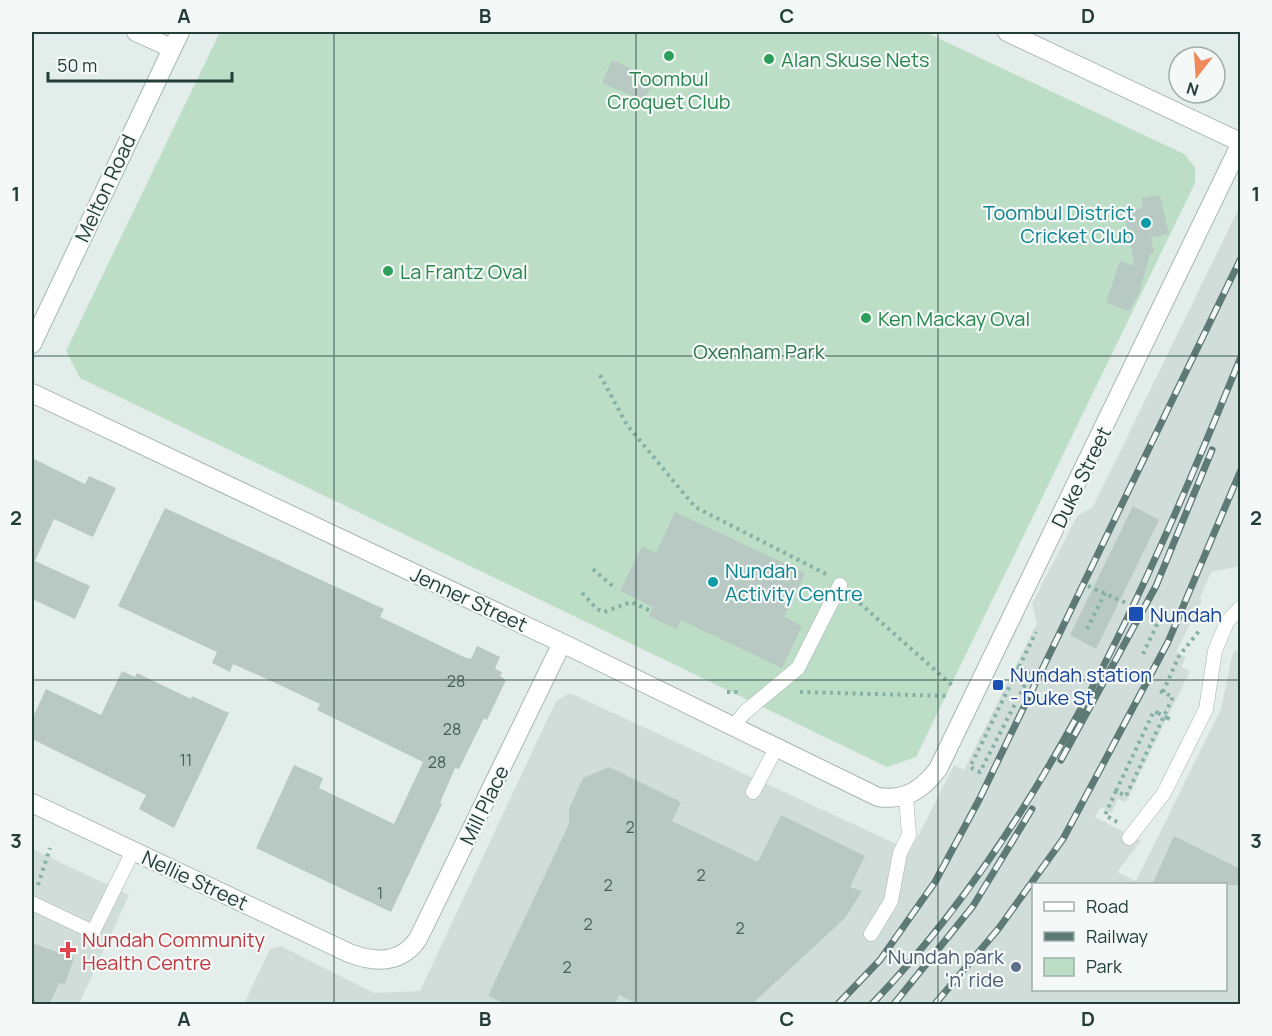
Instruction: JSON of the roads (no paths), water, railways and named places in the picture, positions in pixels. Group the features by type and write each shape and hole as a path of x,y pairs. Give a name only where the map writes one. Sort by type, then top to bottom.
{"street":[{"path":"136,32 171,48"},
{"name":"Melton Road","path":"32,344 180,32"},
{"path":"1007,32 1240,144"},
{"name":"Duke Street","path":"906,797 924,785 938,769 1240,144"},
{"name":"Jenner Street","path":"32,393 562,643 878,797 906,797"},
{"name":"Mill Place","path":"395,958 404,954 418,939 562,643"},
{"name":"Nellie Street","path":"32,803 349,953 373,960 395,958"}],"lane":[{"path":"733,727 745,712 798,668 840,585"},
{"path":"1130,838 1164,793 1201,719 1206,708 1215,651 1227,622 1240,608"},
{"path":"753,792 776,748"},
{"path":"871,934 891,901 900,854 909,835 906,797"},
{"path":"32,903 93,932 133,851"}],"railway":[{"path":"838,1004 880,960 935,882 979,800 1240,260"},
{"path":"872,1004 934,934 989,859 1040,781 1086,700 1128,616 1168,531 1240,359"},
{"path":"1061,760 1156,586 1212,450"},
{"path":"935,1004 999,928 1063,839 1168,642 1240,472"},
{"path":"894,1004 973,906 1032,809"}],"place":[{"name":"Toombul Croquet Club","path":"669,56"},
{"name":"Alan Skuse Nets","path":"769,59"},
{"name":"Toombul District Cricket Club","path":"1146,223"},
{"name":"La Frantz Oval","path":"388,271"},
{"name":"Ken Mackay Oval","path":"866,318"},
{"name":"Nundah Activity Centre","path":"713,582"},
{"name":"Nundah","path":"1136,614"},
{"name":"Nundah station - Duke St","path":"998,685"},
{"name":"Nundah Community Health Centre","path":"68,950"},
{"name":"Nundah park 'n' ride","path":"1016,967"}],"park label":[{"name":"Oxenham Park","path":"759,351"}]}
